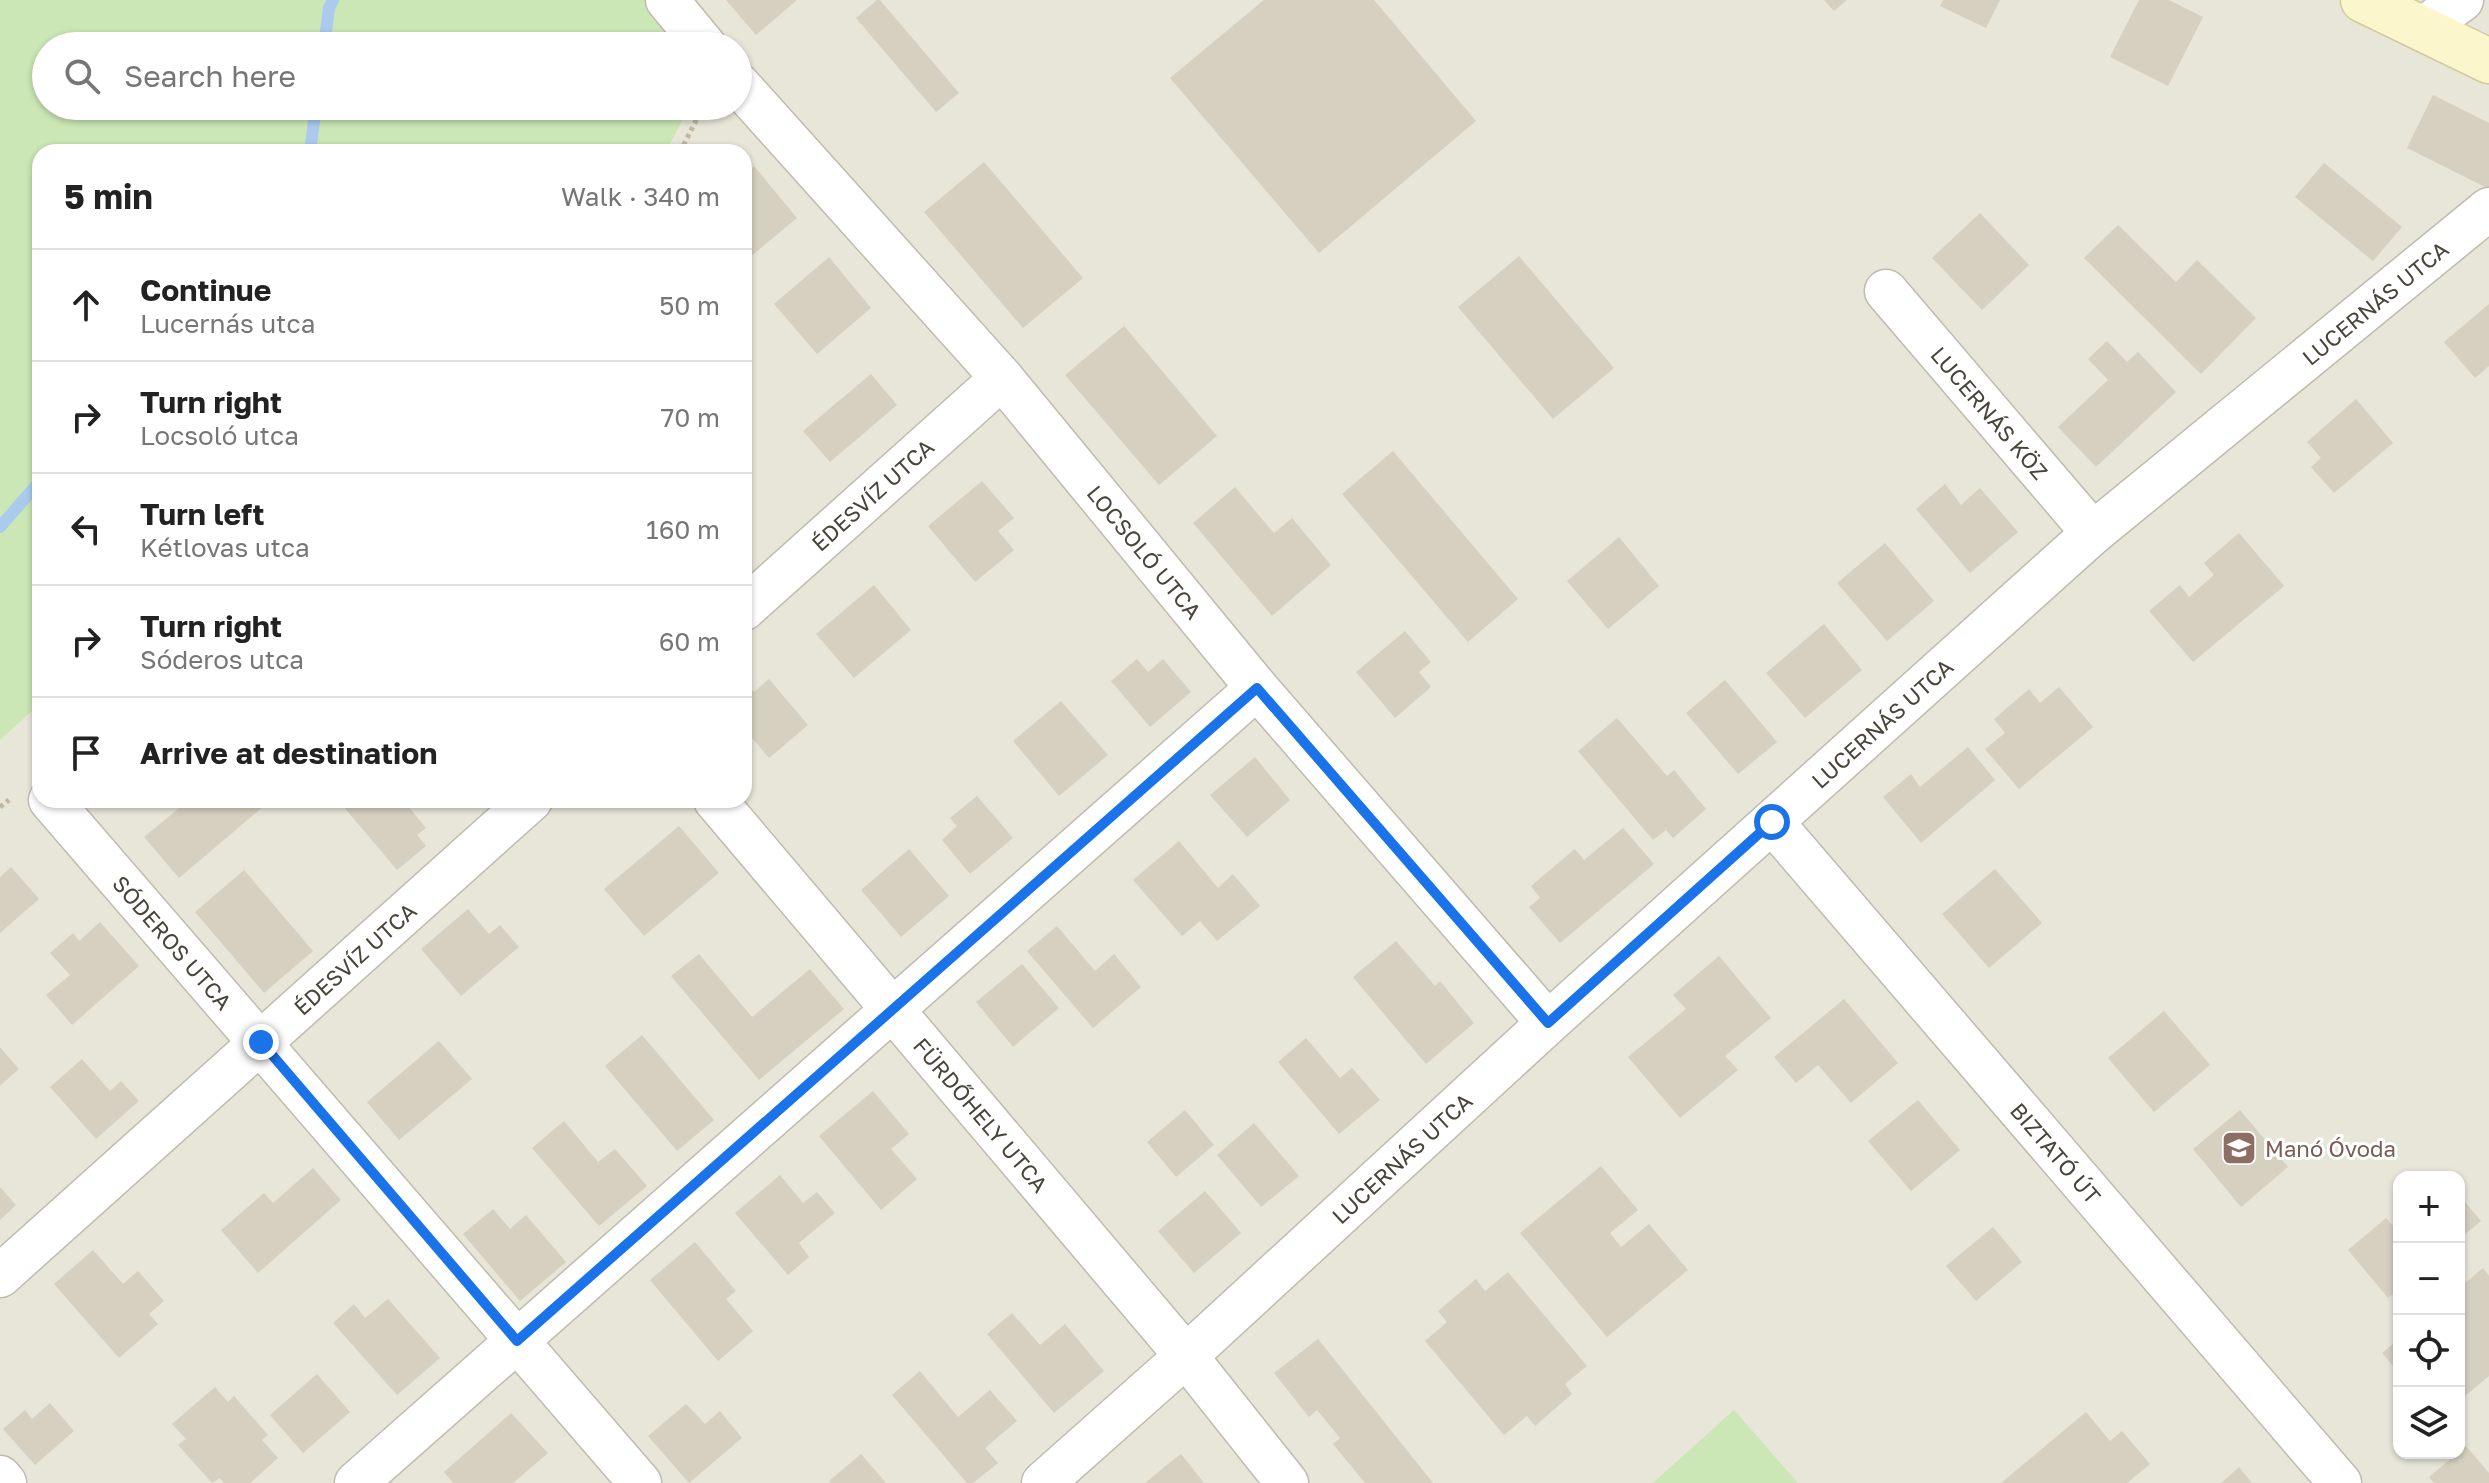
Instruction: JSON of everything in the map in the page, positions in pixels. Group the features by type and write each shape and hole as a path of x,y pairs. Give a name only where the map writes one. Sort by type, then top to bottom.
{"main road":[{"path":"2363,0 2489,61"}],"street":[{"path":"667,0 693,32"},
{"path":"2422,29 2462,0"},
{"name":"LOCSOLÓ UTCA","path":"752,100 1002,378 1257,688 1548,1023"},
{"name":"LUCERNÁS UTCA","path":"1043,1483 2093,533 2489,209"},
{"name":"LUCERNÁS KÖZ","path":"1886,291 2093,533"},
{"name":"ÉDESVÍZ UTCA","path":"752,602 1002,378"},
{"path":"356,1483 1257,688"},
{"name":"SÓDEROS UTCA","path":"57,808 640,1483"},
{"name":"ÉDESVÍZ UTCA","path":"0,1276 522,808"},
{"name":"FÜRDŐHELY UTCA","path":"722,808 1186,1356 1287,1483"},
{"name":"BIZTATÓ ÚT","path":"1772,822 2340,1483"},
{"path":"0,1477 5,1483"}],"path":[{"path":"684,144 696,120"}],"shaded area":[{"path":"652,0 2489,0 2489,1483 0,1483 0,740 32,710 32,808 752,808 752,144 670,144 683,120 752,120 752,32 678,32"}],"green space":[{"path":"0,0 652,0 678,32 32,32 32,120 683,120 670,144 32,144 32,711 0,740"},
{"path":"1734,1410 1798,1483 1653,1483"}],"building":[{"path":"726,0 797,0 756,35"},
{"path":"877,0 959,93 936,112 856,18"},
{"path":"1264,0 1374,0 1476,121 1319,253 1170,78"},
{"path":"1824,0 1847,0 1834,11"},
{"path":"1943,0 2000,0 1986,28 1940,6"},
{"path":"2139,0 2169,0 2203,17 2168,86 2110,57"},
{"path":"2433,95 2489,123 2489,189 2407,148"},
{"path":"984,162 1083,278 1023,328 924,212"},
{"path":"2324,163 2402,227 2373,261 2295,197"},
{"path":"754,166 797,218 752,255"},
{"path":"1980,213 2029,265 1982,310 1932,258"},
{"path":"2118,225 2176,282 2197,260 2256,318 2201,374 2084,258"},
{"path":"1519,256 1614,368 1553,419 1458,307"},
{"path":"829,257 871,308 817,354 774,304"},
{"path":"2489,304 2489,366 2475,378 2444,342"},
{"path":"1124,326 1217,436 1159,485 1065,375"},
{"path":"2107,341 2127,362 2138,352 2176,392 2096,467 2058,427 2108,380 2088,359"},
{"path":"871,374 897,405 830,462 803,431"},
{"path":"2356,399 2393,443 2334,493 2311,467 2321,458 2307,442"},
{"path":"1393,451 1518,599 1468,642 1342,494"},
{"path":"982,481 1014,518 998,531 1014,550 975,582 928,526"},
{"path":"1945,484 1961,505 1980,488 2018,532 1970,573 1916,509"},
{"path":"1235,487 1274,533 1292,518 1331,565 1272,616 1193,523"},
{"path":"2239,533 2284,586 2193,662 2149,611 2180,585 2189,597 2214,575 2204,563"},
{"path":"1619,537 1659,586 1608,629 1567,581"},
{"path":"1885,543 1934,601 1887,641 1837,583"},
{"path":"874,585 911,630 854,678 816,634"},
{"path":"1824,624 1862,670 1805,718 1766,673"},
{"path":"1405,631 1431,662 1419,672 1431,687 1395,718 1356,672"},
{"path":"1137,659 1148,672 1163,659 1191,692 1150,727 1111,681"},
{"path":"769,679 808,725 769,758 752,738 752,690 754,692"},
{"path":"1725,680 1777,742 1738,774 1686,713"},
{"path":"2059,687 2093,727 2019,789 1985,749 2005,733 1994,719 2029,689 2040,703"},
{"path":"1061,701 1108,755 1059,796 1013,741"},
{"path":"1617,718 1667,776 1674,770 1706,809 1673,838 1666,830 1653,840 1578,751"},
{"path":"1968,747 1995,780 1921,843 1883,797 1911,774 1920,787"},
{"path":"1255,757 1290,800 1247,837 1210,795"},
{"path":"977,796 1013,838 970,874 942,840 957,826 950,818"},
{"path":"179,808 262,808 179,878 144,837"},
{"path":"345,808 410,808 426,828 417,835 426,846 397,870"},
{"path":"679,826 719,873 644,936 604,889"},
{"path":"1623,828 1654,864 1560,943 1529,907 1540,898 1531,886 1575,849 1584,860"},
{"path":"1179,841 1218,888 1233,874 1260,906 1217,941 1200,921 1182,936 1133,880"},
{"path":"909,849 949,896 901,937 861,890"},
{"path":"11,867 39,899 0,933 0,877"},
{"path":"1995,869 2042,923 1989,968 1942,914"},
{"path":"244,870 313,951 264,993 195,912"},
{"path":"468,909 489,934 500,925 519,947 461,996 421,949"},
{"path":"100,922 139,966 72,1025 46,995 70,975 50,953 73,933 79,941"},
{"path":"1057,926 1095,971 1114,954 1141,987 1093,1028 1027,951"},
{"path":"1396,941 1435,986 1440,981 1474,1023 1426,1064 1353,977"},
{"path":"699,954 752,1017 810,969 844,1009 759,1080 671,976"},
{"path":"1719,956 1771,1018 1725,1056 1738,1070 1680,1118 1628,1057 1686,1009 1673,995"},
{"path":"1022,964 1059,1008 1013,1047 976,1002"},
{"path":"1844,999 1898,1063 1851,1103 1818,1065 1796,1083 1774,1057"},
{"path":"2164,1011 2210,1065 2154,1112 2108,1058"},
{"path":"642,1035 714,1120 677,1151 605,1066"},
{"path":"1306,1038 1340,1078 1352,1068 1380,1100 1339,1134 1278,1062"},
{"path":"439,1041 472,1079 399,1140 367,1102"},
{"path":"0,1047 19,1069 0,1086"},
{"path":"82,1059 110,1091 121,1081 139,1101 96,1139 50,1087"},
{"path":"873,1091 909,1134 891,1149 917,1179 881,1210 819,1136"},
{"path":"1918,1100 1960,1150 1911,1191 1868,1141"},
{"path":"1185,1110 1214,1145 1176,1177 1147,1142"},
{"path":"2240,1110 2288,1167 2241,1207 2193,1149"},
{"path":"564,1121 598,1162 615,1149 647,1186 599,1226 532,1148"},
{"path":"1254,1123 1299,1176 1261,1207 1217,1155"},
{"path":"1601,1166 1638,1210 1610,1233 1621,1247 1649,1224 1688,1270 1607,1337 1520,1233"},
{"path":"313,1168 341,1200 258,1273 221,1230 264,1193 273,1203"},
{"path":"780,1175 803,1203 817,1192 835,1213 799,1243 809,1257 788,1275 735,1213"},
{"path":"0,1187 16,1205 0,1220"},
{"path":"1205,1191 1241,1233 1194,1273 1158,1231"},
{"path":"2465,1202 2481,1221 2465,1234"},
{"path":"493,1209 510,1229 526,1215 566,1262 520,1301 463,1234"},
{"path":"2386,1218 2393,1226 2393,1294 2388,1298 2348,1250"},
{"path":"1993,1227 2022,1262 1976,1301 1946,1266"},
{"path":"695,1242 736,1291 726,1299 753,1331 718,1361 650,1280"},
{"path":"93,1250 123,1284 138,1271 164,1301 149,1314 158,1324 119,1358 54,1284"},
{"path":"2483,1268 2489,1276 2489,1376 2465,1396 2465,1315 2465,1283"},
{"path":"1508,1272 1587,1366 1565,1384 1572,1394 1535,1426 1527,1416 1504,1435 1425,1341 1447,1322 1438,1311 1476,1279 1485,1291"},
{"path":"388,1299 440,1358 397,1395 333,1323 354,1304 365,1318"},
{"path":"1012,1313 1040,1345 1065,1324 1104,1371 1054,1413 987,1334"},
{"path":"1318,1339 1433,1483 1365,1483 1333,1444 1340,1438 1317,1410 1309,1417 1274,1373"},
{"path":"2393,1344 2393,1366 2382,1353"},
{"path":"920,1371 958,1417 990,1390 1017,1421 985,1448 998,1463 973,1483 967,1483 892,1395"},
{"path":"317,1374 350,1412 303,1453 270,1415"},
{"path":"215,1387 228,1402 234,1396 268,1435 262,1440 278,1458 250,1483 224,1483 220,1478 212,1483 178,1445 186,1439 172,1424"},
{"path":"50,1403 74,1431 35,1465 3,1429 25,1410 32,1419"},
{"path":"686,1404 705,1424 720,1411 742,1438 689,1483 648,1436"},
{"path":"2086,1412 2110,1441 2122,1431 2150,1464 2127,1483 2001,1483"},
{"path":"511,1413 548,1453 513,1483 453,1483 444,1472"},
{"path":"2465,1447 2489,1473 2489,1483 2434,1483 2429,1477 2450,1459 2465,1459"},
{"path":"861,1454 886,1483 829,1481"},
{"path":"1181,1454 1204,1483 1145,1483 1173,1460"},
{"path":"2239,1467 2252,1483 2221,1483"}],"waterway":[{"path":"326,32 333,0"},
{"path":"311,144 314,120"},
{"path":"0,527 32,490"}],"place":[{"name":"Manó Óvoda","path":"2239,1148"}],"route":[{"path":"261,1042 517,1341 1257,688 1548,1023 1772,822"}]}
